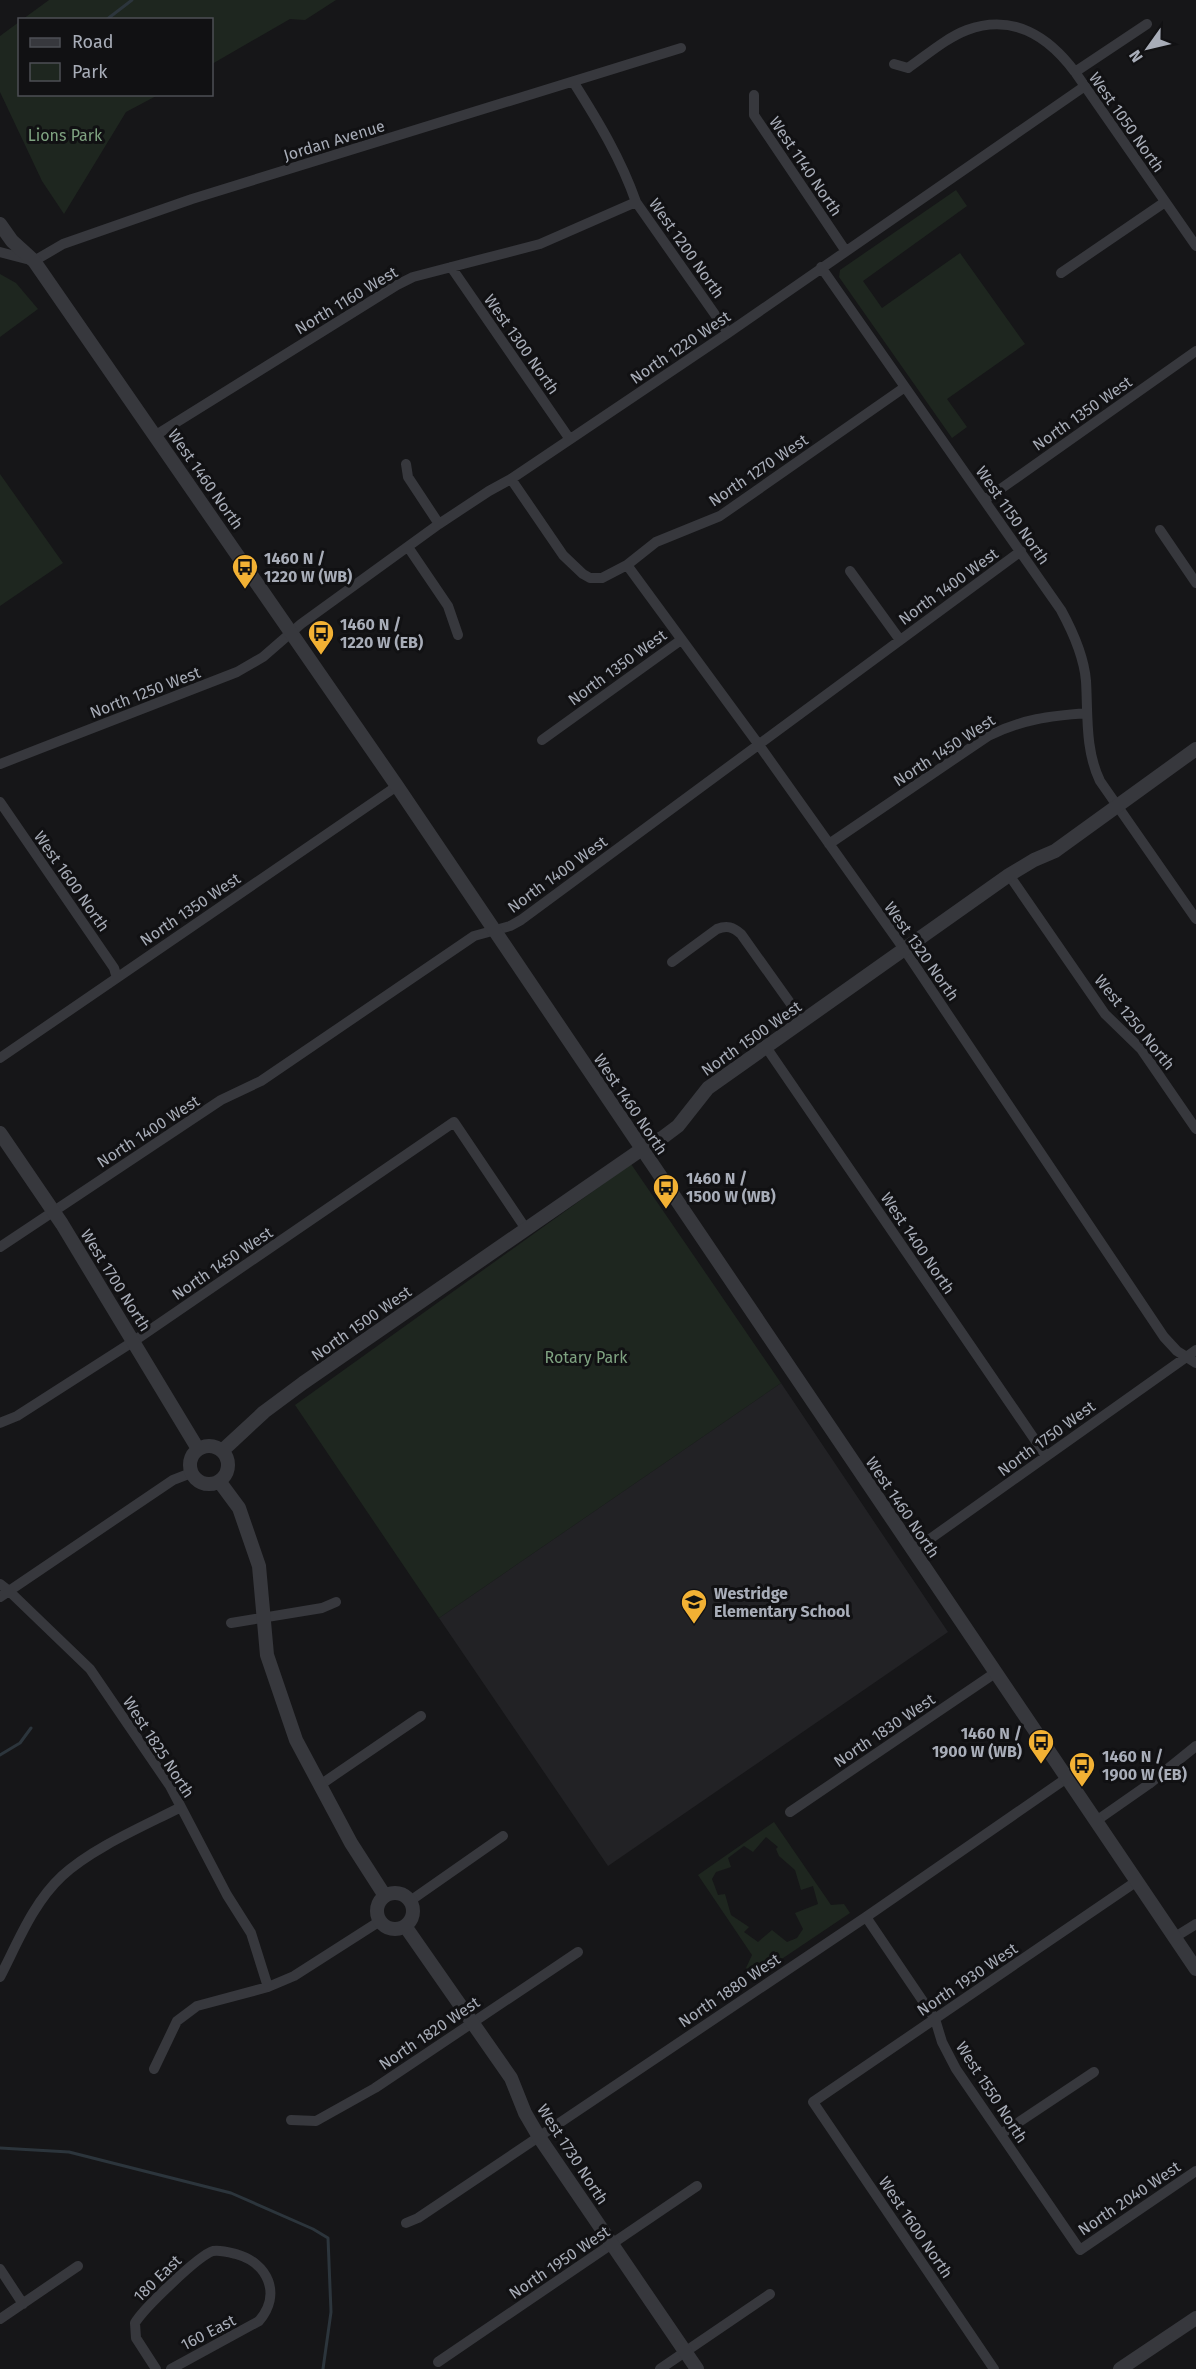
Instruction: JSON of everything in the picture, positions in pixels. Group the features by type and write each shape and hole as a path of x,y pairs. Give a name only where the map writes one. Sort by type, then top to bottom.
{"street":[{"path":"1076,72 1147,24"},
{"name":"West 1050 North","path":"894,64 908,68 953,36 978,27 1002,25 1021,28 1049,42 1076,72 1196,246"},
{"name":"Jordan Avenue","path":"34,261 63,244 192,200 681,48"},
{"name":"West 1200 North","path":"574,83 607,135 629,180 636,202 728,333"},
{"name":"North 1220 West","path":"292,632 439,524 489,490 511,479 728,333 1084,86"},
{"name":"West 1140 North","path":"754,95 754,115 845,250"},
{"name":"North 1160 West","path":"156,435 413,277 540,244 636,202"},
{"path":"1061,273 1165,202"},
{"name":"West 1460 North","path":"0,224 12,242 34,261 292,632 1196,1968"},
{"path":"0,252 34,261"},
{"name":"West 1300 North","path":"451,267 569,438"},
{"name":"West 1150 North","path":"821,267 1061,610 1075,639 1086,678 1093,767 1100,781 1196,919"},
{"name":"North 1350 West","path":"985,500 1196,351"},
{"name":"North 1270 West","path":"511,479 563,555 583,574 590,578 602,578 627,565 656,542 720,516 905,387"},
{"path":"406,464 408,477 439,524"},
{"path":"1160,530 1196,583"},
{"path":"408,547 448,606 458,635"},
{"name":"North 1400 West","path":"0,1247 221,1100 261,1081 474,936 510,926 521,920 1021,552"},
{"name":"West 1320 North","path":"627,565 904,949 1164,1337 1177,1352 1191,1360"},
{"path":"850,571 900,640"},
{"name":"North 1250 West","path":"0,764 237,672 263,657 292,632"},
{"name":"North 1350 West","path":"542,740 681,640"},
{"name":"North 1450 West","path":"829,844 988,736 1026,720 1087,713"},
{"name":"North 1500 West","path":"222,1451 264,1412 303,1383 642,1149 662,1138 678,1126 708,1088 1009,875 1055,851 1196,749"},
{"name":"North 1350 West","path":"0,1058 397,786"},
{"name":"West 1600 North","path":"0,802 114,968 117,978"},
{"name":"West 1250 North","path":"1009,875 1105,1014 1141,1049 1196,1129"},
{"path":"672,962 717,929 723,926 731,927 741,934 803,1021"},
{"name":"West 1400 North","path":"766,1047 1046,1456"},
{"name":"North 1450 West","path":"1,1423 17,1416 134,1341 454,1122 526,1229"},
{"name":"West 1700 North","path":"0,1132 53,1210 198,1449"},
{"name":"North 1750 West","path":"914,1551 1046,1456 1191,1360 1196,1350"},
{"path":"210,1446 222,1451 226,1457 227,1470 219,1481 207,1484 195,1479 190,1460 198,1449 210,1446"},
{"path":"3,1591 173,1480 192,1473"},
{"path":"219,1481 239,1508 259,1566 267,1655 296,1740 351,1843 385,1896"},
{"name":"West 1825 North","path":"3,1591 90,1669 170,1786 227,1895 251,1933 268,1987"},
{"path":"231,1623 322,1608 336,1602"},
{"name":"North 1830 West","path":"789,1812 995,1672"},
{"path":"320,1785 421,1716"},
{"path":"1096,1821 1149,1784 1196,1746"},
{"name":"North 1880 West","path":"406,2223 418,2218 866,1917 1067,1778"},
{"path":"0,1977 30,1917 61,1876 80,1860 181,1807"},
{"path":"410,1901 503,1836"},
{"name":"North 1930 West","path":"813,2102 1137,1881"},
{"path":"398,1894 410,1901 412,1915 405,1926 392,1929 380,1921 377,1908 385,1896 398,1894"},
{"name":"West 1550 North","path":"866,1917 935,2019 942,2042 956,2068 1080,2250"},
{"path":"154,2069 177,2021 197,2006 268,1987 294,1976 380,1921"},
{"path":"1175,1937 1196,1924"},
{"name":"West 1730 North","path":"405,1926 511,2078 525,2114 539,2136 697,2369"},
{"name":"North 1820 West","path":"291,2120 316,2121 375,2088 578,1952"},
{"path":"1001,2134 1094,2072"},
{"name":"West 1600 North","path":"813,2102 994,2369"},
{"name":"North 2040 West","path":"1080,2250 1196,2170"},
{"name":"North 1950 West","path":"438,2362 697,2186"},
{"name":"160 East","path":"171,2369 259,2321 267,2313 270,2301 268,2281 263,2269 246,2258 225,2251 216,2250 206,2253"},
{"name":"180 East","path":"156,2369 136,2338 134,2326 138,2318 206,2253"},
{"path":"0,2319 78,2266"},
{"path":"0,2269 23,2304"},
{"path":"660,2369 770,2294"},
{"path":"1120,2369 1196,2318"}],"shaded area":[{"name":"Westridge Elementary School","path":"781,1383 948,1632 608,1866 439,1618"}],"green space":[{"path":"49,0 336,0 305,20 290,19 213,63 213,18 24,18"},
{"name":"Lions Park","path":"18,23 18,96 156,96 126,112 64,214 42,181 0,92 0,36"},
{"path":"956,190 967,206 863,281 882,308 960,253 1025,344 947,399 967,427 952,438 839,277 840,270"},
{"path":"0,274 16,283 38,309 0,337"},
{"path":"0,474 63,563 0,606"},
{"name":"Rotary Park","path":"631,1164 781,1383 439,1618 295,1405"},
{"path":"774,1822 831,1905 844,1904 850,1913 752,1979 746,1968 752,1955 698,1875","holes":["766,1837 778,1847 776,1849 779,1856 795,1870 801,1890 813,1886 818,1904 795,1913 803,1929 797,1938 787,1942 772,1930 758,1942 744,1932 749,1927 731,1915 725,1894 718,1895 712,1879 716,1872 731,1867 728,1858 744,1846 753,1852"]}],"waterway":[{"path":"109,18 132,0"},
{"path":"0,1755 20,1743 31,1728"},
{"path":"0,2148 69,2152 231,2193 313,2229 328,2238 331,2312 323,2369"}],"place":[{"name":"1460 N / 1220 W (WB)","path":"245,590"},
{"name":"1460 N / 1220 W (EB)","path":"321,656"},
{"name":"1460 N / 1500 W (WB)","path":"666,1210"},
{"name":"Westridge Elementary School","path":"694,1625"},
{"name":"1460 N / 1900 W (WB)","path":"1041,1765"},
{"name":"1460 N / 1900 W (EB)","path":"1082,1788"}]}
